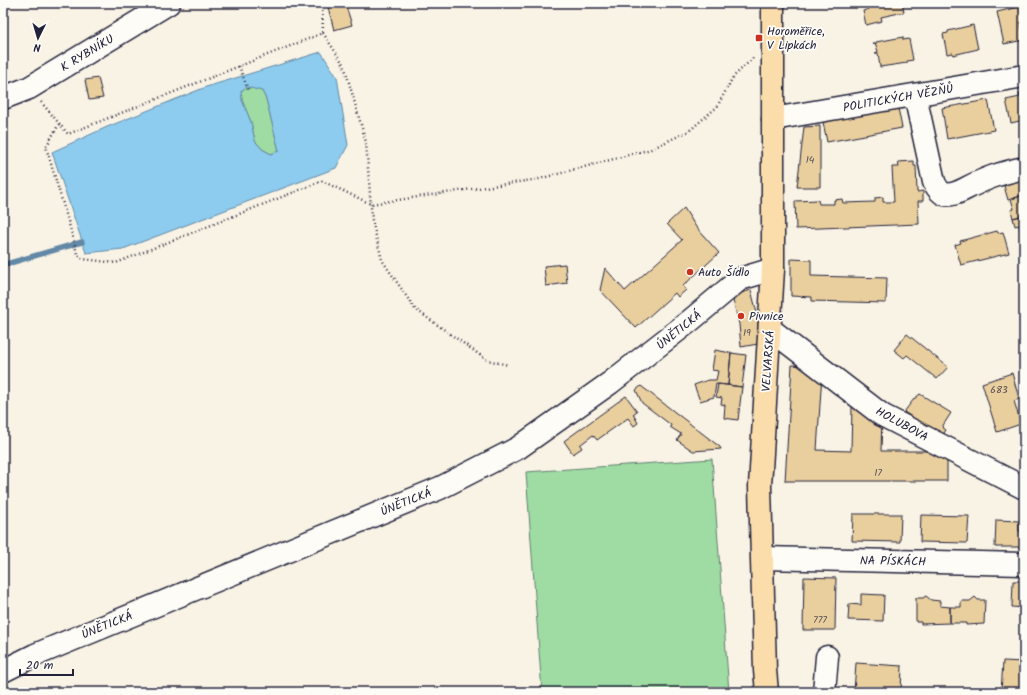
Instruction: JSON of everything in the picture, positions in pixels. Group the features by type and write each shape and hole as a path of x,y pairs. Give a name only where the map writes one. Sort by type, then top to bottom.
{"main road":[{"name":"VELVARSKÁ","path":"768,692 765,670 760,486 773,270 773,3"}],"street":[{"name":"K RYBNÍKU","path":"3,98 29,88 168,3"},
{"name":"POLITICKÝCH VĚZŇŮ","path":"772,119 1024,76"},
{"path":"915,95 934,182 938,190 944,194 959,192 982,180 998,174 1024,168"},
{"name":"ÚNĚTICKÁ","path":"3,671 35,655 440,488 518,448 610,383 691,320 740,279 773,270"},
{"name":"HOLUBOVA","path":"770,329 882,415 1024,488"},
{"name":"NA PÍSKÁCH","path":"763,558 1024,564"},
{"path":"824,692 826,657"}],"path":[{"path":"322,3 323,33 344,65 366,142 372,220 382,260 415,309 487,360 508,365"},
{"path":"29,88 68,134 323,33"},
{"path":"59,124 46,147 77,254 83,259 116,263 322,181 371,204 539,179 651,149 689,131 717,107 733,77 756,56"},
{"path":"239,66 248,90"}],"green space":[{"path":"247,86 262,91 266,99 279,151 271,154 262,149 255,141 251,122 242,100 241,91"},
{"path":"712,459 729,692 542,692 526,472"}],"water":[{"path":"321,52 337,77 348,145 336,168 123,249 86,253 52,152 107,127 206,87","holes":["247,87 262,91 266,99 279,151 271,154 262,149 255,141 251,122 242,100 241,91"]}],"building":[{"path":"345,3 352,25 334,30 328,7"},
{"path":"868,3 902,3 904,12 881,17 882,21 866,25 863,11 869,9"},
{"path":"1023,6 1024,22 1021,23 1024,40 1004,44 997,12"},
{"path":"973,25 978,49 953,55 953,53 947,54 943,34 948,33 948,31"},
{"path":"903,37 903,40 909,39 913,60 907,61 907,63 880,67 878,53 875,53 878,52 876,45 873,44 876,44 876,42"},
{"path":"98,78 103,98 89,100 85,80"},
{"path":"1024,93 1024,120 1011,123 1006,100 1020,97 1019,94"},
{"path":"988,100 994,130 947,139 942,108"},
{"path":"898,108 902,128 827,142 823,122"},
{"path":"820,126 820,187 797,187 804,127"},
{"path":"914,161 914,166 916,166 917,192 923,191 923,201 918,201 919,224 796,229 795,201 818,200 819,204 834,204 834,200 842,199 843,203 875,202 875,198 883,197 883,202 894,202 892,167 899,167 898,162"},
{"path":"1024,170 1024,195 1008,200 1004,186 1007,185 1005,176"},
{"path":"1024,195 1024,215 1013,218 1011,210 1014,209 1011,199"},
{"path":"684,208 696,227 719,253 683,286 686,290 678,297 675,293 636,328 600,290 605,268 625,291 682,240 667,224"},
{"path":"1024,215 1024,236 1022,237 1019,225 1015,226 1013,218"},
{"path":"997,231 998,233 1003,232 1009,253 961,265 955,245 961,243 960,241"},
{"path":"791,259 811,260 811,276 887,278 886,303 812,301 812,297 791,296"},
{"path":"565,264 567,283 546,286 544,266"},
{"path":"751,290 758,317 758,344 741,347 739,324 732,296"},
{"path":"907,334 948,367 937,379 907,355 904,358 894,350"},
{"path":"715,350 731,353 728,385 716,384 714,397 700,401 694,385 708,380 716,380 718,371 712,370"},
{"path":"731,353 746,355 742,387 728,385"},
{"path":"792,365 806,366 822,374 817,450 851,451 852,407 869,407 882,417 881,451 934,451 947,458 947,481 785,481"},
{"path":"1012,373 1019,399 1014,401 1021,424 997,432 982,383"},
{"path":"718,384 742,387 738,420 724,418 725,405 721,404 722,398 716,397"},
{"path":"641,386 721,449 693,451 677,440 681,434 670,427 671,425 642,403 636,390"},
{"path":"920,394 951,413 942,427 946,430 942,436 904,412"},
{"path":"626,396 637,411 633,414 638,423 634,426 628,418 597,440 593,435 580,445 582,448 573,454 564,441"},
{"path":"853,514 901,514 900,542 852,541"},
{"path":"921,515 969,516 967,543 920,542"},
{"path":"996,520 1019,521 1019,531 1024,532 1024,547 995,547"},
{"path":"804,577 836,578 835,630 803,630"},
{"path":"1013,581 1024,581 1024,608 1012,607"},
{"path":"861,594 884,595 883,621 848,620 849,604 861,605"},
{"path":"926,596 931,600 940,601 940,606 950,607 950,623 921,624 921,622 916,622 916,598 923,598"},
{"path":"975,597 978,600 985,600 984,624 966,625 966,623 950,623 950,607 961,607 961,601 970,601"},
{"path":"1003,661 1024,662 1024,692 1001,692"},
{"path":"856,663 902,666 901,692 854,692"}],"waterway":[{"path":"3,265 82,242"}],"place":[{"name":"Horoměřice, V Lipkách","path":"759,38"},
{"name":"Auto Šídlo","path":"690,272"},
{"name":"Pivnice","path":"741,316"}]}
